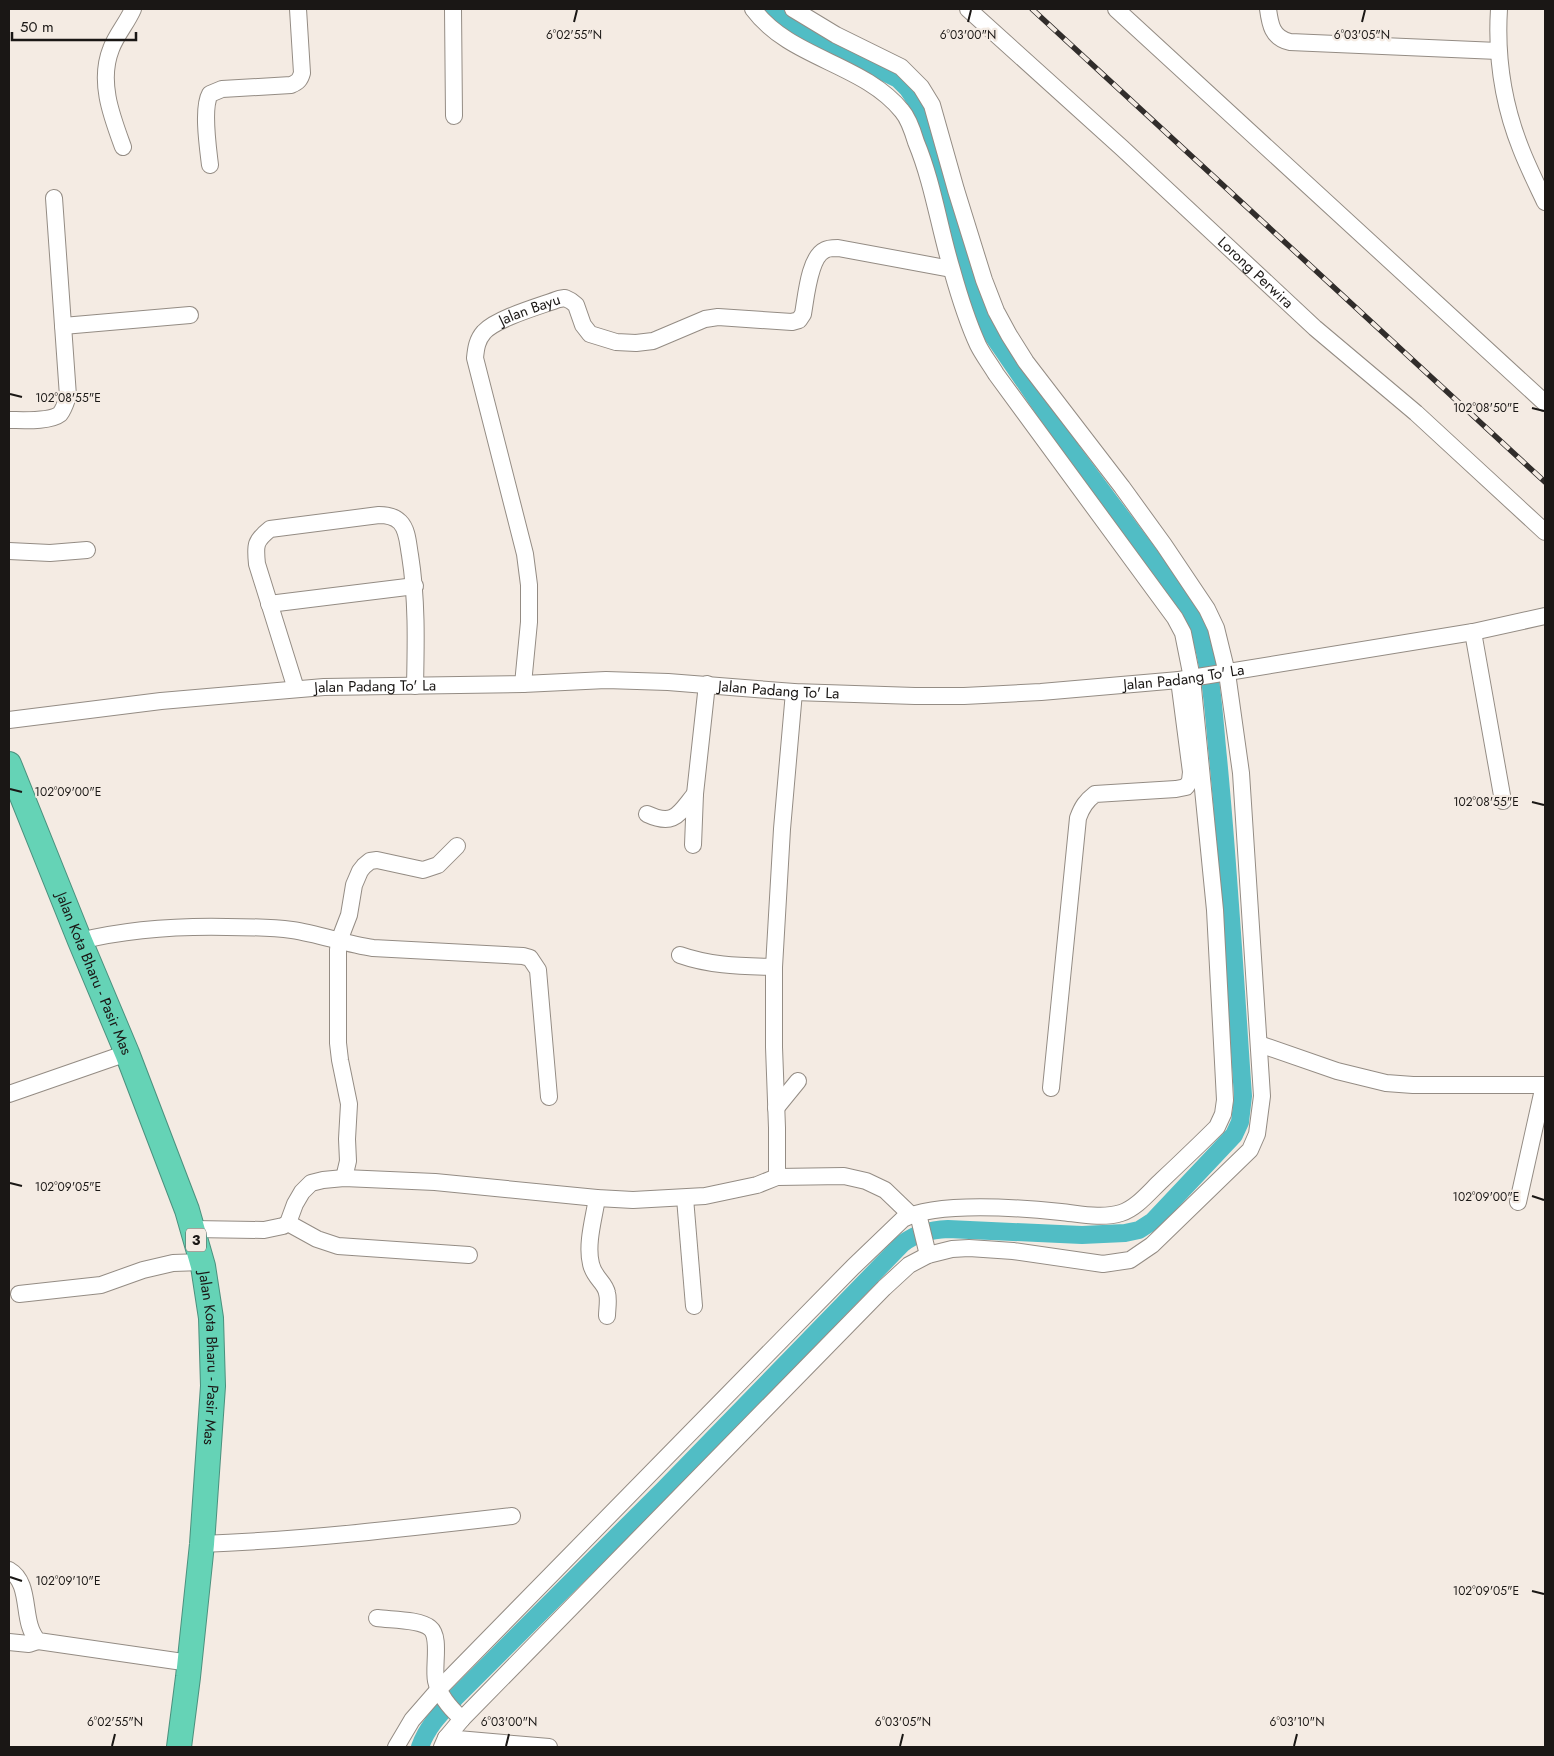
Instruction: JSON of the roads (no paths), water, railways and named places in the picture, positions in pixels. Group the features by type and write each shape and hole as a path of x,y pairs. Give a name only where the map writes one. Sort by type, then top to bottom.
{"highway":[{"name":"Jalan Kota Bharu - Pasir Mas","path":"9,764 127,1053 193,1230 202,1262 211,1318 213,1386 202,1544 179,1747"}],"street":[{"path":"123,147 107,96 108,60 115,40 133,9"},
{"path":"210,165 207,144 207,103 210,94 222,89 292,85 298,82 302,73 298,9"},
{"path":"453,9 454,116"},
{"path":"396,1747 412,1720 441,1693 853,1267 903,1219 938,1210 972,1208 1030,1209 1101,1216 1122,1213 1139,1202 1217,1128 1223,1114 1225,1100 1215,910 1183,633 1175,618 996,374 979,346 968,322 951,270 924,162 903,112 888,96 867,81 795,45 758,16 753,9"},
{"path":"549,1747 444,1743 459,1716 895,1277 927,1252 952,1249 969,1248 1013,1251 1103,1264 1130,1260 1152,1245 1250,1150 1257,1134 1262,1096 1241,773 1216,628 1207,609 1122,487 1026,362 996,311 956,190 932,105 921,87 901,68 836,35 794,9"},
{"name":"Lorong Perwira","path":"968,9 1114,141 1315,328 1416,413 1545,532"},
{"path":"1116,9 1545,403"},
{"path":"1268,9 1271,28 1277,36 1290,42 1498,51"},
{"path":"1499,9 1498,51 1501,77 1521,149 1545,202"},
{"path":"9,420 54,417 60,413 68,396 54,198"},
{"name":"Jalan Bayu","path":"522,684 529,622 529,585 525,554 475,358 476,345 484,332 496,323 565,298 571,300 576,306 583,325 590,334 616,342 636,343 653,341 704,319 718,317 792,322 799,320 803,314 812,269 817,258 825,250 838,248 951,270"},
{"path":"63,326 190,315"},
{"path":"296,689 257,564 256,550 260,538 270,529 378,515 390,516 400,522 406,534 414,586 416,618 415,686"},
{"path":"9,551 50,553 87,550"},
{"path":"269,604 414,586"},
{"name":"Jalan Padang To' La","path":"9,720 151,702 324,687 522,684 606,680 707,684 794,692 964,696 1117,686 1223,674 1473,632 1545,616"},
{"path":"1473,632 1503,801"},
{"path":"1051,1088 1078,818 1088,800 1095,794 1186,787 1190,781 1191,772 1189,679"},
{"path":"693,845 695,794 707,684"},
{"path":"777,1177 774,967 782,829 794,692"},
{"path":"647,814 657,819 667,820 678,815 695,794"},
{"path":"344,1178 348,1161 347,1127 350,1104 338,1043 337,962 339,941 347,920 354,885 364,866 370,861 377,860 423,870 438,865 457,846"},
{"path":"80,941 110,933 151,928 206,927 290,930 373,948 523,956 530,958 538,970 549,1097"},
{"path":"680,955 714,964 774,967"},
{"path":"1258,1044 1337,1070 1386,1083 1413,1085 1545,1085 1518,1202"},
{"path":"9,1094 127,1053"},
{"path":"776,1108 798,1080"},
{"path":"193,1230 264,1230 283,1226 288,1222 295,1204 310,1183 344,1178 435,1182 633,1200 685,1198 741,1189 777,1177 844,1176 866,1181 885,1190 916,1216 927,1252"},
{"path":"597,1198 590,1260 592,1272 605,1288 608,1295 606,1316"},
{"path":"685,1198 694,1306"},
{"path":"288,1222 317,1239 338,1246 469,1255"},
{"path":"19,1294 102,1285 143,1270 173,1264 202,1262"},
{"path":"202,1544 264,1542 380,1532 512,1516"},
{"path":"9,1570 14,1573 22,1586 31,1631 38,1641"},
{"path":"377,1618 415,1622 431,1628 435,1634 436,1644 434,1670 441,1693 459,1716"},
{"path":"9,1642 29,1644 38,1641 190,1663"}],"waterway":[{"path":"420,1747 430,1727 455,1698 664,1489 902,1244 924,1233 948,1229 1082,1235 1125,1233 1139,1230 1153,1221 1234,1135 1240,1122 1243,1096 1229,884 1213,702 1203,644 1190,609 1075,455 987,327 977,306 933,141 918,104 908,89 898,79 796,29 772,9"}],"railway":[{"path":"1032,9 1545,482"}]}
